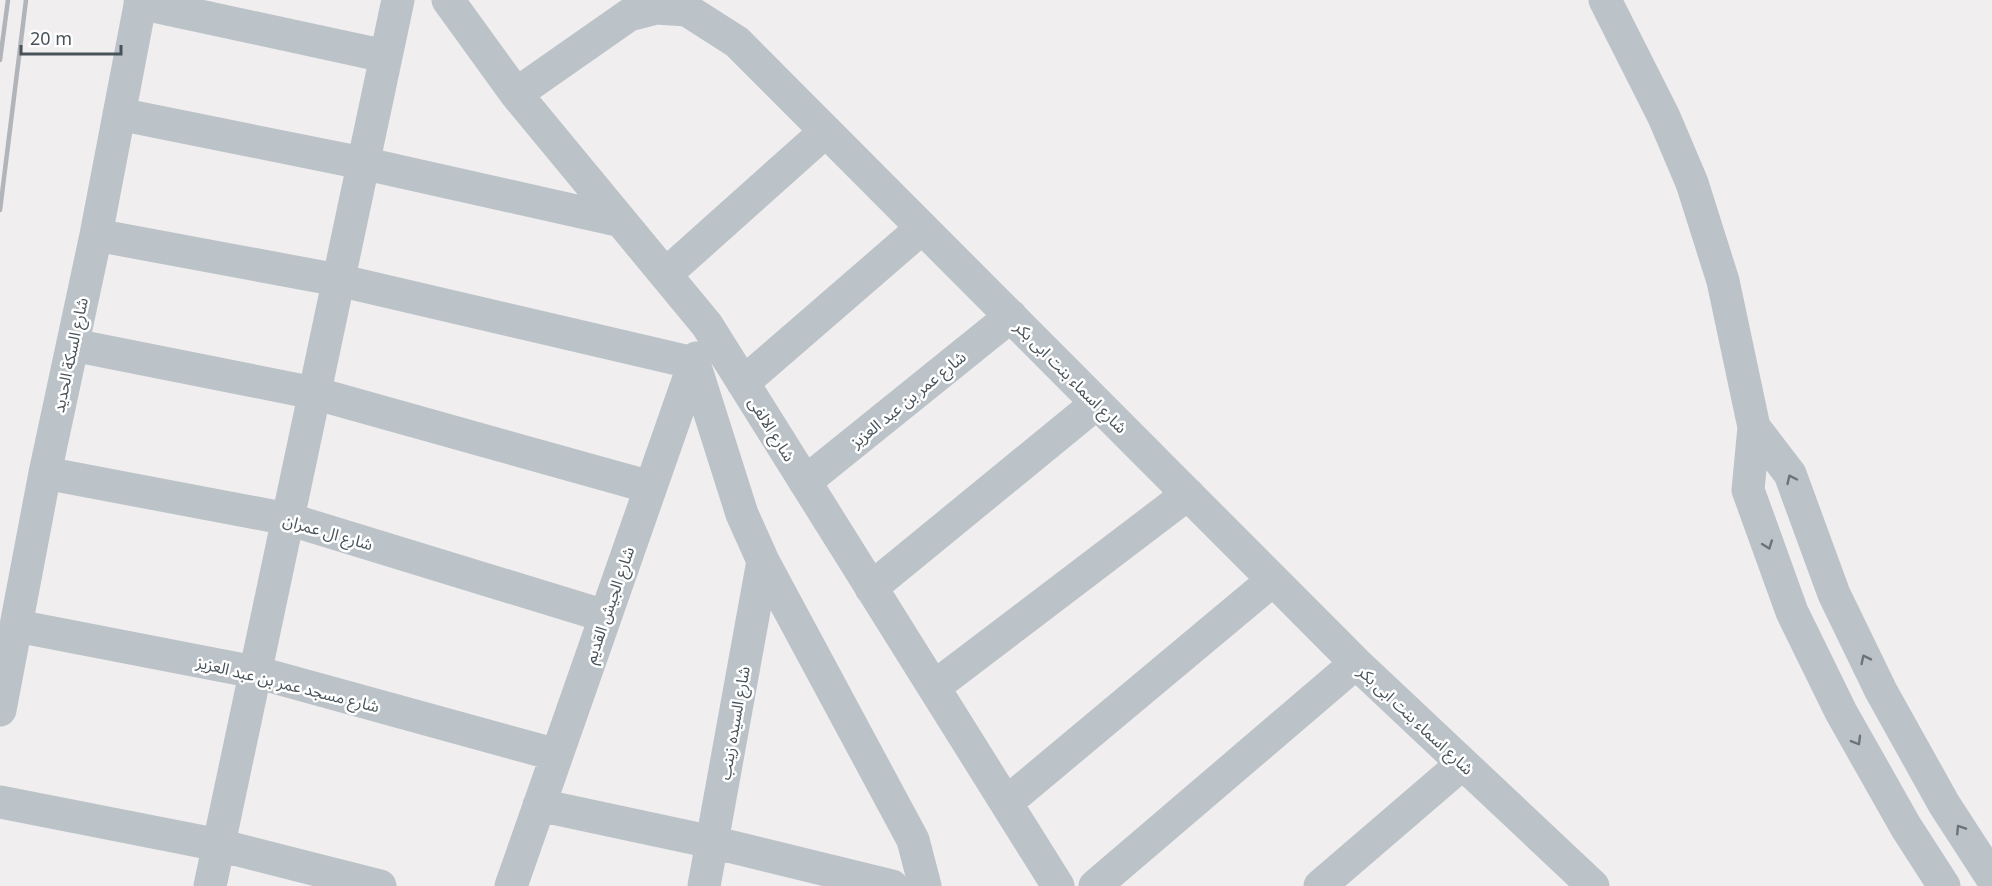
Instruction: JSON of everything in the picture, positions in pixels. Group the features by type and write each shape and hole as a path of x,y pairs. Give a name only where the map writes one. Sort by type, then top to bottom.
{"street":[{"path":"210,886 385,56 399,0"},
{"name":"شارع الالفى","path":"448,0 516,94 707,325 1058,886"},
{"path":"1605,0 1664,117 1692,183 1723,281 1754,427 1748,490 1792,612 1841,712 1906,827 1944,886"},
{"path":"141,2 385,56"},
{"name":"شارع السكة الحديد","path":"0,710 45,472 96,235 141,2"},
{"name":"شارع اسماء بنت ابى بكر","path":"516,94 629,15 656,8 687,10 737,42 1356,663 1593,886"},
{"path":"119,114 363,163 621,221"},
{"path":"666,274 826,131"},
{"path":"744,383 922,228"},
{"path":"96,235 338,280 694,363 742,514 763,561 913,840 925,886"},
{"name":"شارع عمر بن عبد العزيز","path":"805,482 1011,316"},
{"name":"شارع الجيش القديم","path":"511,886 707,325"},
{"path":"73,345 314,393 650,487"},
{"path":"872,588 1097,403"},
{"path":"1754,427 1790,474 1834,594 1881,691 1944,804 1992,878"},
{"name":"شارع ال عمران","path":"45,472 288,519 605,616"},
{"path":"933,687 1188,494"},
{"name":"شارع السيده زينب","path":"704,886 763,561"},
{"path":"1006,803 1273,580"},
{"name":"شارع مسجد عمر بن عبد العزيز","path":"17,626 255,672 557,755"},
{"path":"1095,886 1356,663"},
{"path":"1320,886 1462,764"},
{"path":"0,802 219,845 380,886"},
{"path":"539,805 712,842 892,886"}],"railway":[{"path":"0,60 8,0"},
{"path":"0,210 26,0"}]}
